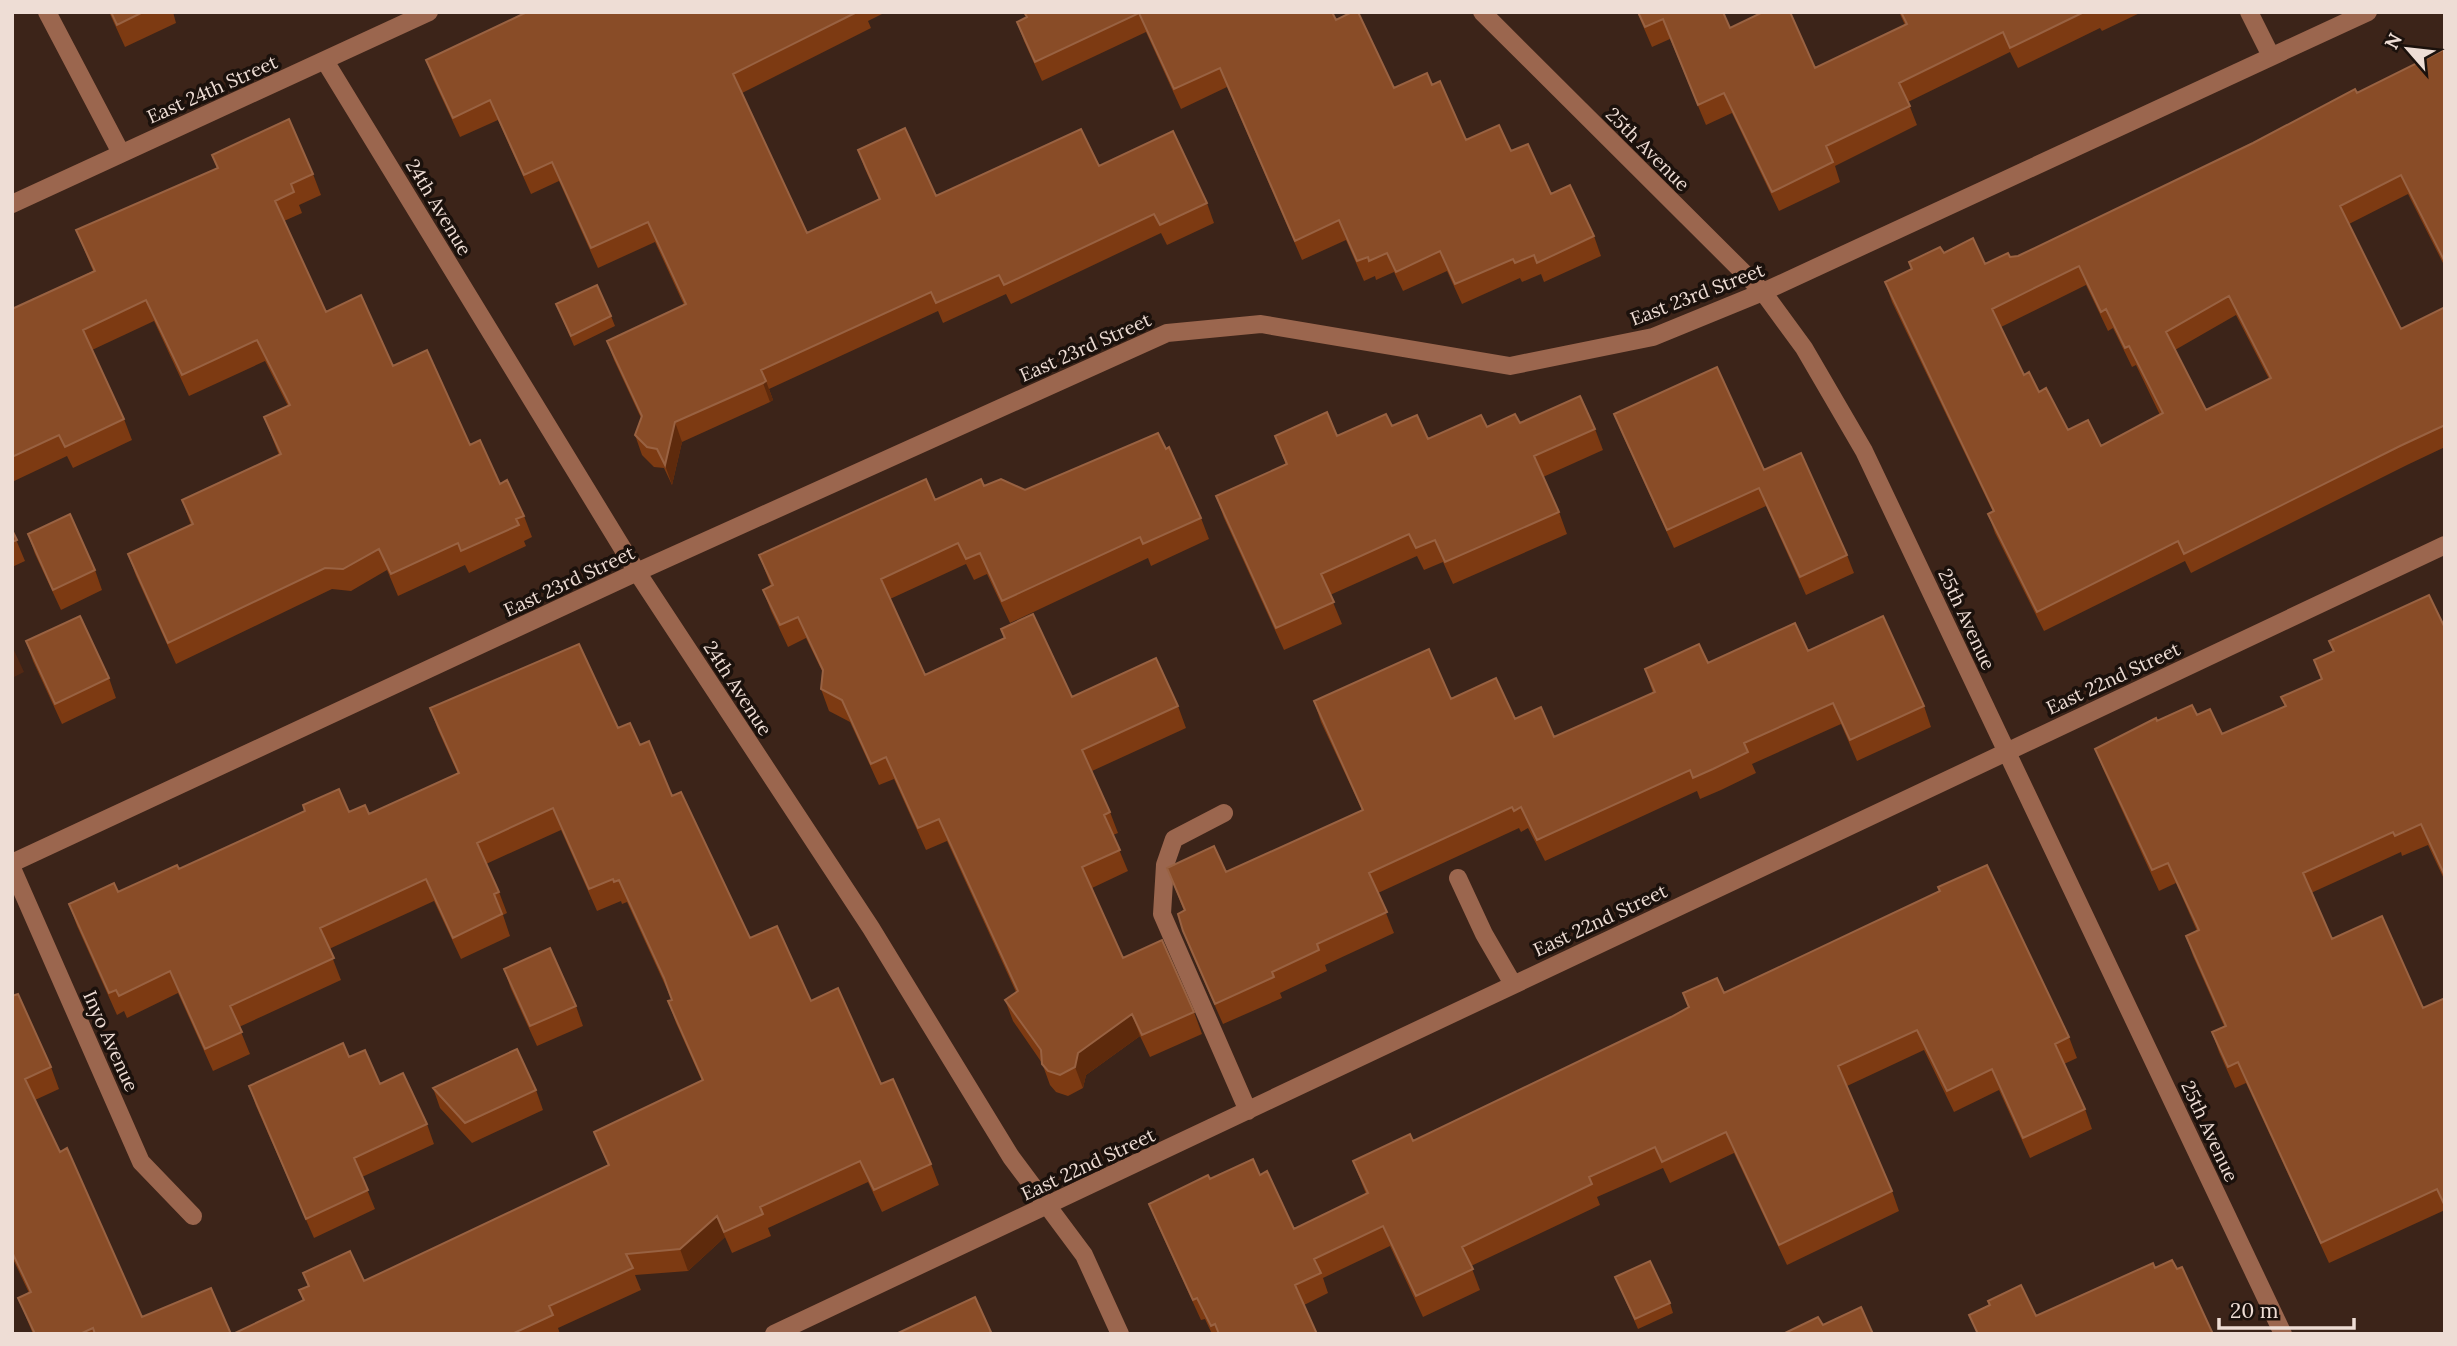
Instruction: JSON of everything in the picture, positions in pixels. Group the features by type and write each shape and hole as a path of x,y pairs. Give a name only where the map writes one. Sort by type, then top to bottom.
{"street":[{"path":"47,12 121,153"},
{"name":"East 24th Street","path":"12,204 429,12"},
{"name":"25th Avenue","path":"1482,12 1763,292 1804,348 1864,451 2283,1334"},
{"path":"2249,12 2271,56"},
{"name":"East 23rd Street","path":"12,865 637,572 1167,333 1261,324 1510,366 1653,337 1763,292 2368,12"},
{"name":"24th Avenue","path":"324,61 637,572 871,928 1011,1157 1050,1205 1084,1255 1120,1334"},
{"name":"East 22nd Street","path":"774,1334 2445,545"},
{"path":"1224,813 1174,839 1165,865 1162,914 1248,1111"},
{"name":"Inyo Avenue","path":"12,865 141,1162 193,1216"},
{"path":"1458,878 1484,934 1513,984"}],"shaded area":[{"path":"12,646 24,672 12,678"}],"building":[{"path":"111,12 143,12 117,25"},
{"path":"527,12 857,12 733,74 807,233 880,199 858,150 905,128 936,196 1081,129 1099,166 1173,131 1207,203 1160,225 1154,214 1004,285 999,275 936,303 931,292 761,370 766,381 763,383 675,422 665,465 657,449 647,447 635,435 642,416 607,341 686,304 648,222 591,248 552,162 524,175 490,100 453,118 426,60"},
{"path":"1024,12 1332,12 1336,20 1358,12 1394,88 1427,73 1432,85 1440,81 1466,140 1499,125 1511,151 1528,144 1551,194 1570,185 1594,236 1537,263 1534,255 1515,263 1513,259 1455,284 1440,251 1396,272 1387,253 1369,261 1368,257 1357,261 1339,220 1295,241 1220,68 1174,89 1139,13 1035,62 1017,22 1027,17"},
{"path":"1638,12 1723,12 1730,28 1763,12 1790,12 1815,68 1907,24 1901,12 2084,12 2010,48 2003,32 1899,83 1910,106 1826,146 1833,162 1772,192 1724,93 1698,105 1663,19 1645,27"},
{"path":"2445,49 2445,262 2401,175 2340,206 2401,329 2445,307 2445,425 2184,554 2178,541 2037,612 1988,514 1994,511 1885,282 1912,269 1909,262 1940,247 1944,253 1973,238 1985,264 2008,253 2010,257 2018,256 2253,143 2355,89 2357,93","holes":["2079,266 2101,312 2106,309 2125,348 2129,346 2163,413 2101,446 2088,420 2068,430 2046,388 2039,392 2029,372 2024,375 1992,309","2229,296 2271,378 2206,410 2166,332"]},
{"path":"289,119 313,174 291,184 294,192 275,201 326,312 361,295 393,366 427,350 470,445 480,440 500,484 507,480 524,516 516,519 519,525 461,551 458,543 391,574 379,549 343,569 325,568 168,643 128,554 193,524 182,500 281,454 264,417 290,405 257,340 182,375 146,300 83,330 124,419 65,447 59,435 12,457 12,309 95,271 76,230 218,168 212,155"},
{"path":"597,285 611,316 571,336 556,304"},
{"path":"1717,367 1764,470 1801,453 1847,555 1800,577 1759,488 1667,530 1614,414"},
{"path":"1580,396 1595,429 1534,456 1559,512 1445,562 1435,540 1416,548 1409,534 1321,574 1334,602 1276,628 1216,496 1287,464 1275,436 1327,412 1337,436 1386,414 1392,426 1417,415 1428,439 1481,415 1487,427 1515,414 1520,423"},
{"path":"1158,433 1166,449 1169,447 1201,518 1143,544 1140,537 1002,601 980,553 966,559 958,543 881,579 925,675 1005,638 1001,629 1033,614 1072,697 1156,658 1178,706 1082,750 1110,812 1104,815 1120,850 1082,867 1123,958 1162,940 1194,1012 1142,1035 1132,1014 1078,1053 1075,1067 1060,1075 1048,1071 1042,1064 1041,1050 1005,1000 1018,991 939,819 918,828 886,757 871,764 842,700 821,689 823,670 798,617 780,625 763,590 773,585 759,555 926,479 935,500 981,479 984,486 1001,479 1025,490"},
{"path":"70,514 95,570 53,590 28,534"},
{"path":"2429,595 2445,628 2445,876 2421,824 2395,836 2393,832 2303,873 2332,939 2382,916 2423,1008 2445,998 2445,1206 2437,1189 2321,1243 2238,1062 2228,1067 2212,1032 2226,1026 2186,936 2199,930 2168,863 2152,870 2095,749 2156,718 2157,721 2192,705 2197,715 2210,709 2222,734 2286,706 2281,697 2322,679 2314,660 2334,651 2329,641"},
{"path":"80,616 109,678 55,704 26,641"},
{"path":"1883,616 1924,706 1850,740 1833,703 1744,743 1748,752 1713,769 1693,778 1690,770 1537,840 1521,807 1514,811 1512,807 1369,873 1387,912 1317,944 1319,950 1272,972 1274,977 1215,1004 1183,931 1178,914 1185,910 1167,868 1214,846 1226,872 1363,810 1314,701 1429,649 1451,699 1496,678 1515,719 1541,707 1554,737 1655,692 1645,669 1699,644 1708,663 1795,623 1808,651"},
{"path":"579,644 618,728 630,723 640,745 649,741 672,796 681,792 750,938 777,926 811,1001 838,988 881,1084 893,1079 931,1164 874,1190 860,1161 760,1207 763,1214 724,1232 717,1216 680,1249 626,1254 633,1268 549,1306 553,1315 512,1334 233,1334 304,1300 299,1290 309,1286 303,1273 350,1251 364,1281 609,1165 594,1132 703,1080 668,1001 672,1000 664,978 619,880 614,882 613,879 589,889 553,808 477,843 499,892 494,894 502,914 453,938 426,879 320,928 334,958 230,1006 242,1032 205,1049 170,971 119,996 116,990 109,993 69,904 114,883 118,892 177,865 179,869 305,811 303,805 339,789 349,812 365,805 369,814 459,773 430,708"},
{"path":"1987,865 2069,1037 2055,1044 2085,1109 2023,1138 1992,1069 1947,1091 1917,1030 1838,1066 1892,1191 1779,1245 1726,1132 1662,1162 1655,1147 1589,1177 1592,1184 1462,1247 1473,1269 1416,1296 1383,1226 1314,1259 1321,1273 1295,1285 1317,1334 1219,1334 1215,1324 1211,1326 1197,1298 1193,1300 1149,1204 1208,1175 1210,1179 1253,1159 1260,1175 1267,1171 1294,1229 1368,1193 1353,1161 1410,1134 1413,1141 1671,1017 1689,1007 1683,993 1717,978 1724,993 1940,891 1938,887"},
{"path":"550,948 576,1006 530,1026 504,969"},
{"path":"18,994 51,1067 25,1079 60,1152 67,1148 142,1317 211,1288 231,1334 95,1334 93,1328 80,1334 35,1334 18,1298 31,1292 12,1252 12,996"},
{"path":"343,1043 349,1057 365,1050 380,1084 403,1073 427,1124 354,1158 368,1190 306,1219 249,1086"},
{"path":"517,1049 536,1090 465,1123 433,1088"},
{"path":"2172,1260 2177,1269 2182,1267 2213,1334 1978,1334 1969,1315 1990,1305 1988,1301 2021,1285 2036,1316 2153,1263 2155,1268"},
{"path":"1650,1261 1670,1303 1635,1319 1615,1277"},
{"path":"975,1297 991,1332 987,1334 896,1334"},
{"path":"1861,1307 1873,1334 1783,1334 1818,1317 1823,1325"}]}
